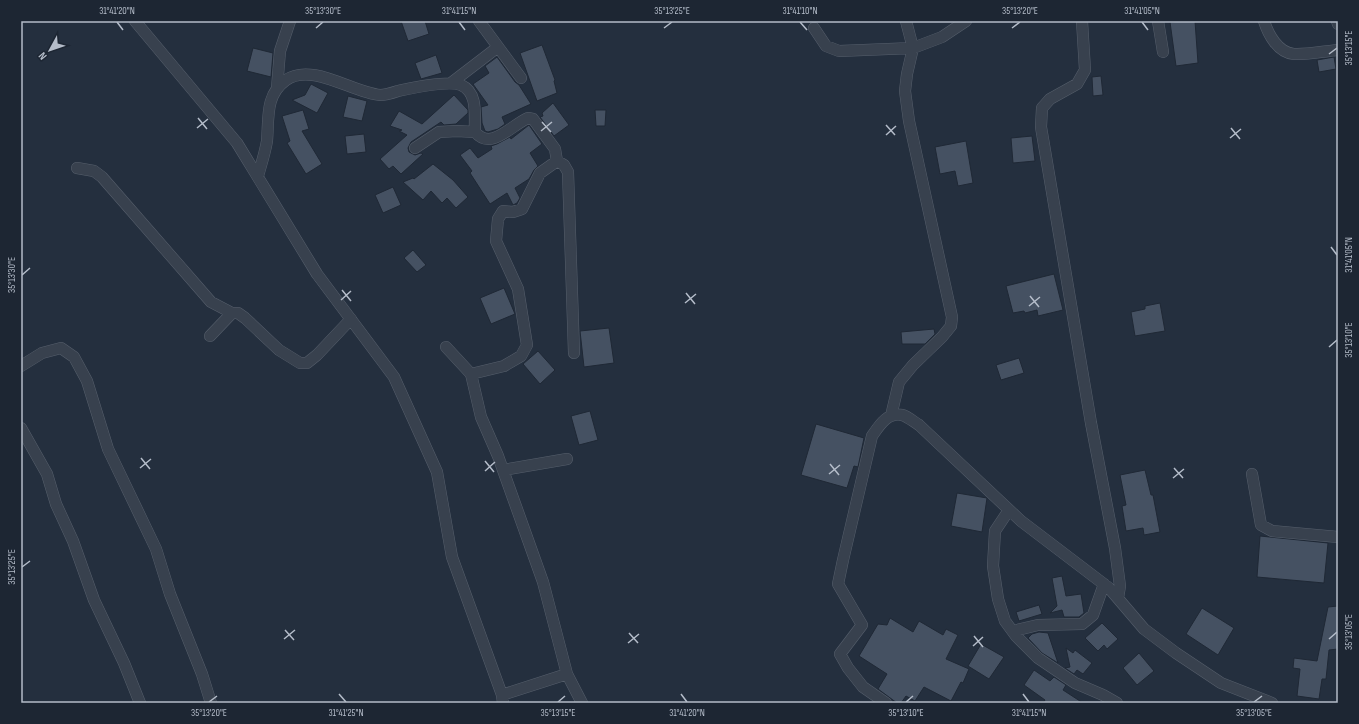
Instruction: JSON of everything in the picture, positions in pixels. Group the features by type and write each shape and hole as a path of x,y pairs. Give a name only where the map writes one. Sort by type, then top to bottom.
{"street":[{"path":"135,21 237,143 317,274 394,377 437,472 452,557 503,699 566,674"},
{"path":"278,88 280,51 290,21"},
{"path":"479,21 521,78"},
{"path":"891,416 899,382 913,365 942,337 951,326 952,317 910,121 905,91 913,48 906,21"},
{"path":"814,28 826,46 839,51 913,48 942,37 966,21"},
{"path":"1082,21 1085,70 1076,84 1050,99 1042,108 1041,127 1091,423 1115,548 1120,586 1118,598"},
{"path":"1158,21 1164,52"},
{"path":"1264,21 1267,32 1278,46 1293,54 1338,50"},
{"path":"452,83 498,47"},
{"path":"258,176 266,142 267,118 271,98 287,79 300,75 320,76 381,95 420,86 452,83 462,85 470,93 475,106 475,132 480,138 488,140 496,138 518,122 528,118 532,119 556,149 557,161"},
{"path":"415,148 440,132 475,132"},
{"path":"557,161 564,165 568,172 574,353"},
{"path":"471,374 504,366 521,356 527,346 518,289 496,241 498,219 503,211 513,212 522,209 540,173 557,161"},
{"path":"77,168 94,171 102,177 211,302 232,313 238,313 279,350 300,363 307,363 317,355 351,319"},
{"path":"210,336 232,313"},
{"path":"446,347 471,374 481,417 503,470 543,582 566,674 582,703"},
{"path":"21,366 42,353 61,348 74,357 87,381 108,449 156,548 170,594 202,674 211,703"},
{"path":"886,703 863,687 848,668 840,654 862,625 838,584 872,436 882,421 891,416 902,415 919,425 1021,521 1109,588 1144,629 1176,653 1221,682 1272,703"},
{"path":"21,428 47,474 56,504 73,541 94,600 124,663 140,703"},
{"path":"503,470 567,459"},
{"path":"1252,474 1261,525 1272,531 1338,537"},
{"path":"1009,510 995,531 993,566 998,599 1005,621 1038,658 1075,683 1103,695 1117,703"},
{"path":"1013,631 1038,625 1082,624 1093,615 1104,584"}],"building":[{"path":"401,21 425,21 429,34 408,41"},
{"path":"1195,21 1198,63 1176,66 1170,22"},
{"path":"542,45 555,80 557,93 537,101 520,53"},
{"path":"253,48 273,53 271,77 247,71"},
{"path":"436,55 442,73 421,79 415,63"},
{"path":"497,57 515,82 519,85 531,104 502,117 505,124 498,129 488,132 485,131 482,123 481,107 488,105 473,84 489,73 485,66"},
{"path":"1334,57 1336,69 1319,72 1317,60"},
{"path":"1101,76 1103,95 1093,96 1092,77"},
{"path":"311,84 328,93 317,113 292,100 305,95"},
{"path":"454,95 468,110 468,113 456,124 444,125 441,122 411,142 408,148 409,152 415,155 421,153 423,154 401,174 393,166 389,169 380,159 407,135 399,131 402,130 390,126 399,111 422,124"},
{"path":"348,96 367,101 362,121 343,117"},
{"path":"553,103 569,125 554,136 540,117 543,116 542,113"},
{"path":"303,110 309,129 302,131 322,164 306,174 287,143 290,141 282,116"},
{"path":"595,110 606,110 605,126 596,126"},
{"path":"529,125 542,144 530,153 538,166 529,179 515,188 520,198 517,203 513,205 507,193 490,204 470,173 472,171 460,155 470,148 478,158 492,149 491,146 510,137 511,139"},
{"path":"364,134 366,152 347,154 345,136"},
{"path":"1032,136 1035,161 1013,163 1011,138"},
{"path":"966,141 973,183 958,186 955,171 940,174 935,147"},
{"path":"433,164 453,180 468,197 456,208 447,198 442,203 431,191 423,200 403,182 413,178 414,179"},
{"path":"393,187 401,205 383,213 375,195"},
{"path":"413,250 426,265 417,272 404,258"},
{"path":"1054,274 1063,310 1038,316 1037,310 1025,313 1024,311 1013,313 1006,286"},
{"path":"504,288 515,314 491,324 480,298"},
{"path":"1160,303 1165,331 1135,336 1131,312 1145,309 1145,306"},
{"path":"609,328 614,363 584,367 580,331"},
{"path":"934,329 935,334 925,344 902,344 901,332"},
{"path":"538,351 555,370 540,384 523,364"},
{"path":"1019,358 1024,373 1001,380 996,365"},
{"path":"590,411 598,440 579,445 571,416"},
{"path":"816,424 864,438 858,467 854,466 847,488 801,475"},
{"path":"1145,470 1151,495 1153,495 1160,532 1144,535 1143,528 1126,531 1122,506 1126,505 1120,475"},
{"path":"957,493 987,498 982,532 951,526"},
{"path":"1260,536 1328,543 1324,583 1257,577"},
{"path":"1062,576 1066,596 1081,594 1084,613 1079,617 1064,617 1062,610 1050,613 1057,606 1052,578"},
{"path":"1039,605 1042,614 1019,621 1016,612"},
{"path":"1338,606 1338,649 1329,650 1326,679 1322,679 1319,699 1297,696 1300,669 1293,668 1294,658 1317,661 1328,607"},
{"path":"1202,608 1234,628 1218,655 1186,634"},
{"path":"890,618 913,632 919,621 943,635 946,629 958,635 946,659 969,669 963,683 961,682 951,701 924,687 915,701 906,696 901,703 897,703 878,689 887,674 859,656 878,624 887,625"},
{"path":"1102,623 1118,639 1107,649 1104,645 1098,651 1085,638"},
{"path":"1039,632 1048,633 1058,663 1042,653 1028,638 1032,634"},
{"path":"981,644 1004,657 989,679 968,666"},
{"path":"1066,648 1073,653 1075,650 1092,663 1083,674 1077,670 1074,674 1065,668 1070,667"},
{"path":"1139,653 1154,671 1137,685 1123,668"},
{"path":"1034,670 1050,681 1054,677 1066,685 1063,690 1083,703 1043,703 1045,700 1024,685"}]}
